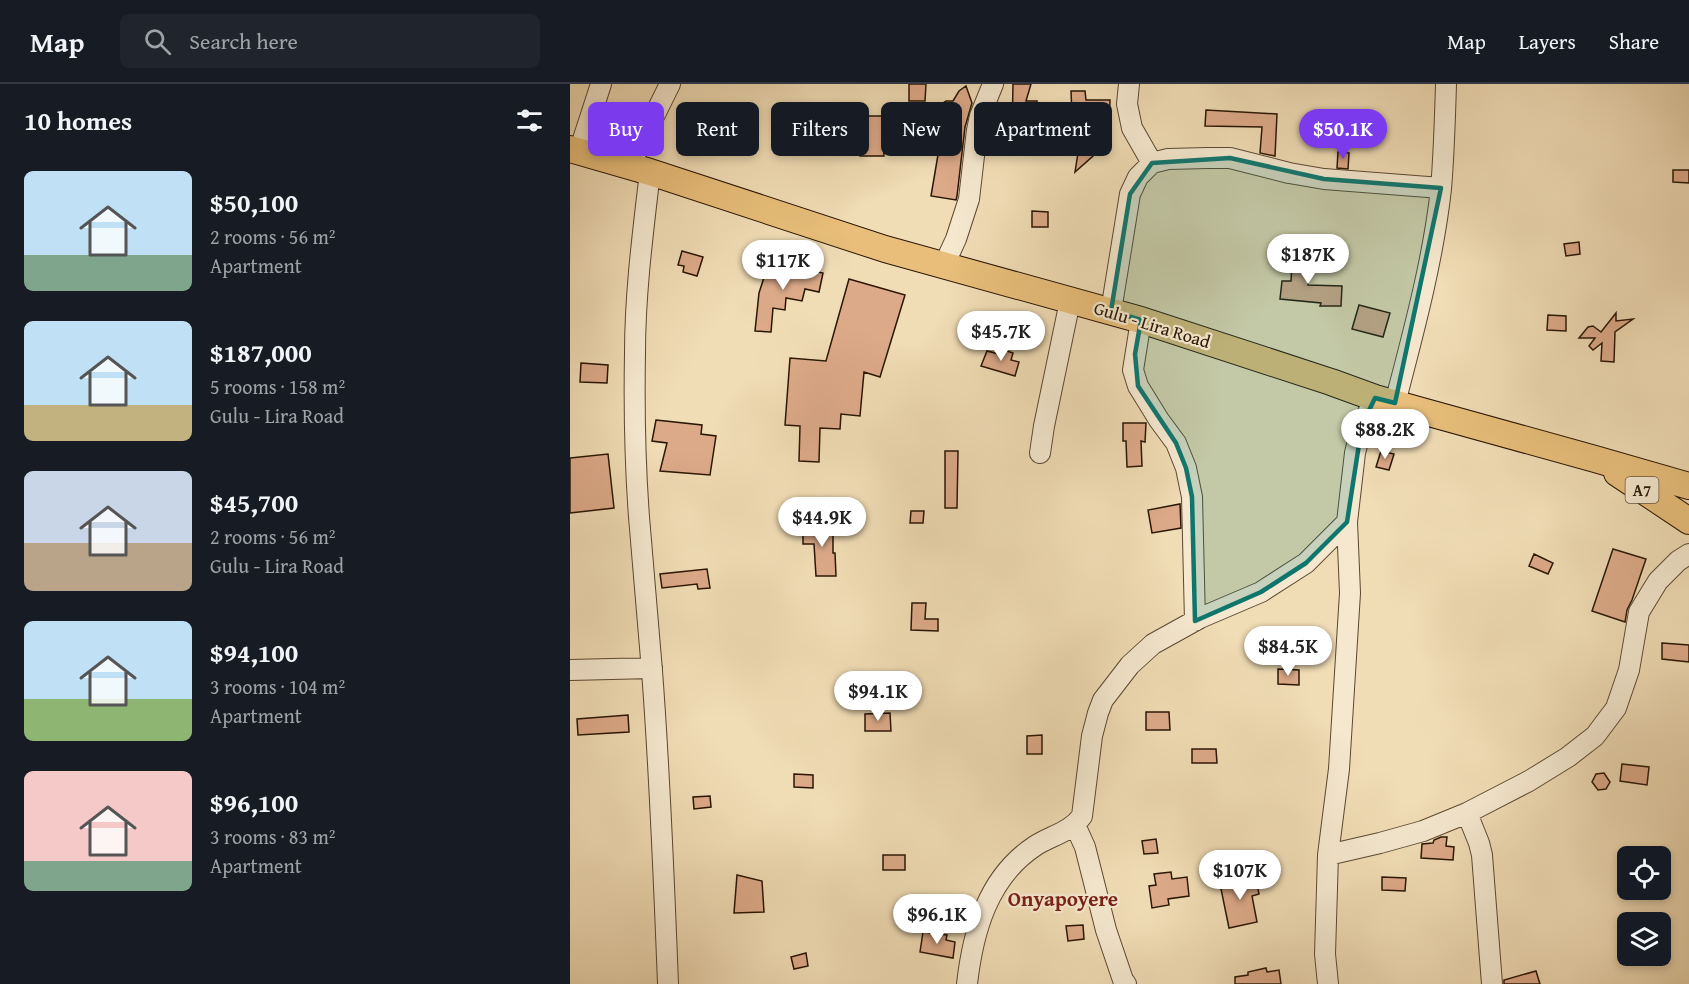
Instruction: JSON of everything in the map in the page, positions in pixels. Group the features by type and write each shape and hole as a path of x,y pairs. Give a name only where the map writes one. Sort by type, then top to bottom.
{"main road":[{"name":"Gulu - Lira Road","path":"574,151 885,249 1141,320 1385,401 1595,459"},
{"name":"A7","path":"1595,459 1689,486"},
{"name":"A7","path":"1595,459 1689,521"}],"street":[{"path":"574,151 601,84"},
{"path":"668,984 652,668 639,515 635,351 640,170 670,84"},
{"path":"944,265 957,239 969,199 977,130 993,84"},
{"path":"1129,84 1127,104 1132,128 1152,163"},
{"path":"1328,984 1325,954 1328,855 1339,769 1350,593 1347,522 1355,453 1362,424 1385,401 1414,333 1441,188 1446,84"},
{"path":"1111,311 1130,194 1138,177 1152,163 1168,159 1230,158 1288,173 1441,188"},
{"path":"1040,453 1070,301"},
{"path":"1141,320 1133,370 1138,386 1148,403 1176,443 1186,468 1192,497 1195,621"},
{"path":"967,984 975,937 983,911 994,888 1019,857 1074,825 1082,816 1092,736 1098,713 1103,700 1130,665 1153,644 1195,621 1260,592 1306,563 1347,522"},
{"path":"1328,855 1423,831 1467,813 1529,781 1595,736 1616,708 1629,670 1639,612 1658,581 1678,561 1689,554"},
{"path":"570,670 652,668"},
{"path":"1467,813 1482,855 1492,984"},
{"path":"1074,825 1085,847 1106,930 1126,984"}],"highlighted area":[{"path":"1230,158 1324,179 1441,188 1395,403 1375,398 1362,425 1347,522 1306,563 1261,592 1195,621 1192,497 1186,468 1176,443 1138,386 1135,354 1141,320 1111,311 1130,194 1152,163"}],"building":[{"path":"909,84 926,84 925,101 909,101"},
{"path":"1013,84 1031,84 1026,101 1037,102 1013,102"},
{"path":"966,86 972,103 965,127 962,153 962,102 944,102 953,101 959,91"},
{"path":"1071,91 1085,91 1086,100 1110,100 1110,102 1071,102"},
{"path":"1206,110 1277,114 1275,156 1260,153 1262,127 1205,126"},
{"path":"869,116 881,116 881,156 869,156"},
{"path":"1338,152 1349,153 1348,169 1337,168"},
{"path":"938,156 962,156 956,200 931,196"},
{"path":"1078,156 1093,156 1075,172"},
{"path":"1673,170 1689,170 1689,183 1673,182"},
{"path":"1032,211 1048,212 1048,227 1032,227"},
{"path":"1579,242 1580,254 1566,256 1564,244"},
{"path":"1293,250 1310,250 1308,285 1342,286 1341,306 1320,306 1321,303 1280,299 1282,281 1291,281"},
{"path":"682,251 703,257 697,276 683,272 684,266 678,265"},
{"path":"769,262 797,270 798,268 823,273 819,292 805,289 802,301 786,298 785,310 773,308 771,332 755,331 759,293"},
{"path":"849,279 905,295 880,377 864,372 860,416 841,414 840,429 820,428 819,462 799,461 800,426 785,425 790,358 826,361"},
{"path":"1359,305 1390,313 1383,337 1352,329"},
{"path":"1616,313 1616,321 1633,319 1615,332 1614,362 1601,361 1602,343 1593,350 1589,346 1595,338 1579,338 1588,327 1593,326 1601,332"},
{"path":"1548,315 1566,316 1566,331 1547,330"},
{"path":"1001,349 1013,353 1011,360 1019,362 1015,376 981,366 987,351 999,354"},
{"path":"581,363 608,365 607,383 580,382"},
{"path":"656,420 702,425 701,434 716,436 710,475 660,471 667,443 652,441"},
{"path":"1123,423 1146,423 1145,442 1141,441 1142,466 1127,467"},
{"path":"945,451 958,451 957,508 945,508"},
{"path":"1381,451 1394,454 1389,470 1376,467"},
{"path":"608,454 614,508 570,513 570,458"},
{"path":"1180,504 1181,528 1152,533 1148,510"},
{"path":"911,511 924,511 923,523 910,523"},
{"path":"810,525 833,525 836,576 816,576 814,544 803,544 803,527 810,528"},
{"path":"1613,549 1646,559 1627,610 1625,622 1592,611"},
{"path":"1534,554 1553,563 1548,574 1529,566"},
{"path":"707,569 710,588 698,589 697,584 662,588 660,574"},
{"path":"912,603 926,603 925,619 938,619 938,631 911,630"},
{"path":"1662,643 1689,645 1689,662 1662,659"},
{"path":"1278,669 1299,670 1299,685 1278,684"},
{"path":"1146,712 1169,712 1170,730 1146,730"},
{"path":"890,713 891,731 865,731 865,714"},
{"path":"628,715 629,732 578,735 577,719"},
{"path":"1042,735 1042,754 1027,754 1027,736"},
{"path":"1192,749 1216,749 1217,763 1192,763"},
{"path":"1622,764 1649,767 1647,785 1620,781"},
{"path":"1604,773 1610,782 1606,789 1598,790 1592,782 1596,774"},
{"path":"794,774 813,775 813,788 794,787"},
{"path":"710,796 711,807 694,809 693,797"},
{"path":"1441,837 1447,837 1446,846 1454,847 1453,860 1421,858 1422,844 1433,843"},
{"path":"1156,839 1158,853 1144,854 1142,841"},
{"path":"883,855 905,855 905,870 883,870"},
{"path":"1171,872 1172,879 1187,877 1189,896 1168,899 1169,905 1152,908 1149,886 1156,885 1154,874"},
{"path":"737,875 762,881 764,912 734,913"},
{"path":"1255,875 1259,894 1252,896 1257,922 1229,928 1220,884"},
{"path":"1382,877 1406,878 1405,891 1382,890"},
{"path":"1083,925 1084,939 1068,941 1066,926"},
{"path":"923,932 947,935 946,940 955,942 953,958 920,952"},
{"path":"806,953 808,966 794,969 791,957"},
{"path":"1266,968 1267,972 1279,970 1281,984 1235,984 1235,977"},
{"path":"1536,971 1540,984 1504,984 1504,980"}],"district":[{"name":"Onyapoyere","path":"1063,899"}]}
